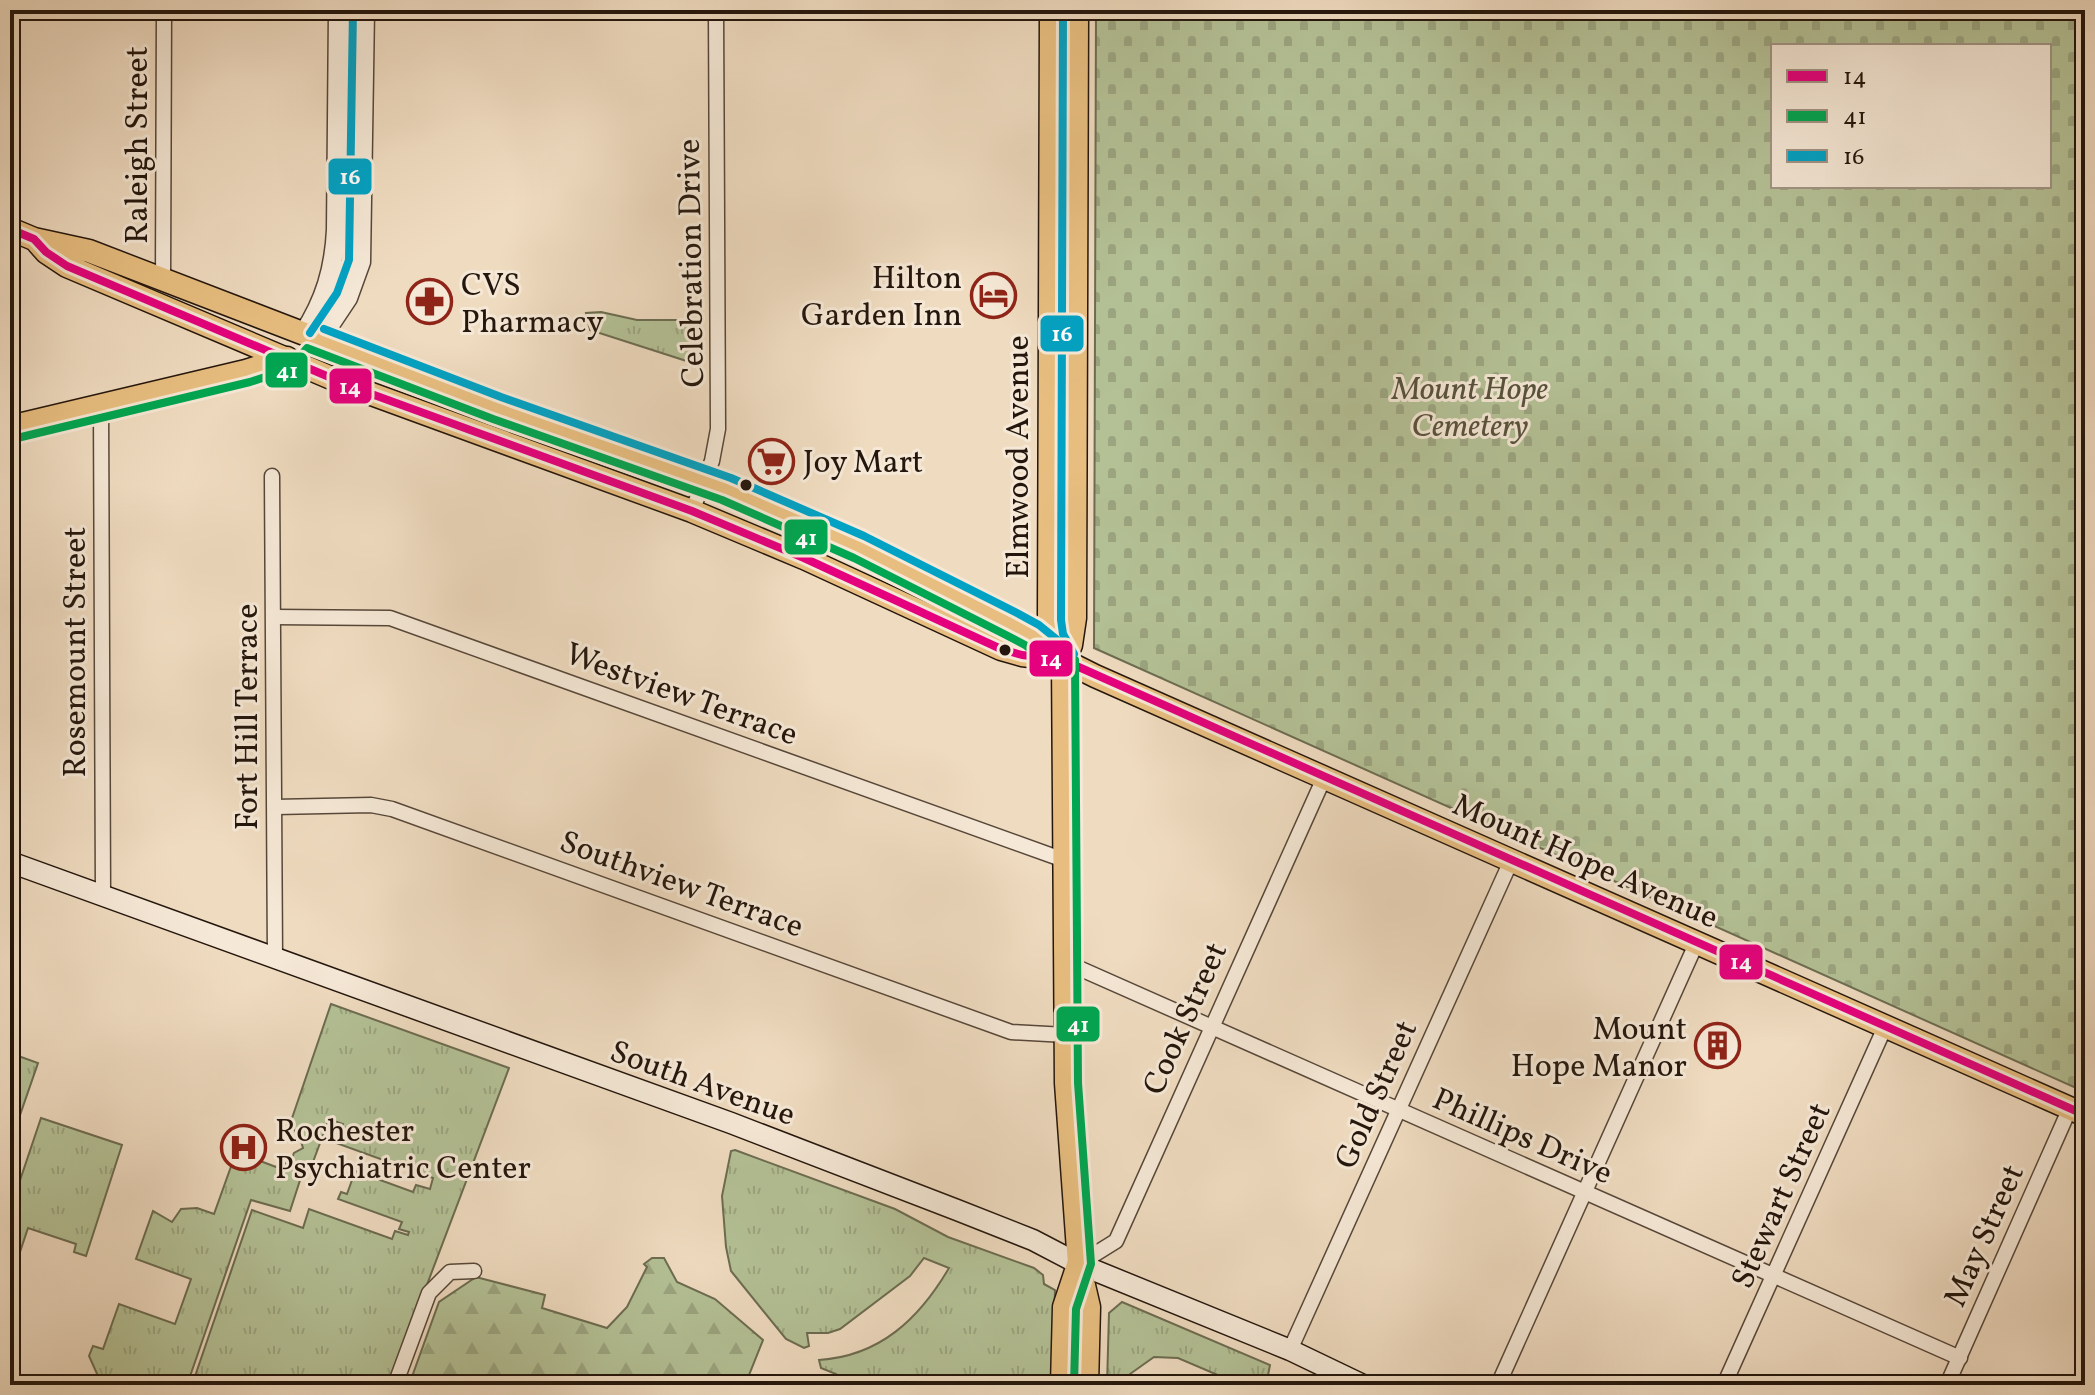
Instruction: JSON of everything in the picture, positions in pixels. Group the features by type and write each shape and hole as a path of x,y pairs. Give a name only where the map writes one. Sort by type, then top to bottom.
{"main road":[{"name":"Elmwood Avenue","path":"1051,10 1049,621 1051,638 1063,660 1066,1083 1079,1264 1089,1307 1087,1385"},
{"name":"Elmwood Avenue","path":"1063,660 1071,645 1075,618 1077,10"},
{"name":"Mount Hope Avenue","path":"10,229 34,239 89,251 497,408 704,481 872,554 1020,628 1063,660 2078,1112"},
{"name":"Mount Hope Avenue","path":"34,239 46,252 67,266 283,359 692,511 804,558 1001,649 1063,660"},
{"path":"10,427 283,359 311,337"},
{"name":"South Avenue","path":"10,862 745,1128 1033,1240 1079,1264 1290,1350 1363,1385"},
{"name":"Elmwood Avenue","path":"1062,1385 1064,1307 1079,1264"}],"street":[{"name":"Raleigh Street","path":"163,281 164,10"},
{"path":"311,337 333,264 336,230 338,10"},
{"path":"311,337 348,298 361,262 365,10"},
{"name":"Celebration Drive","path":"692,511 712,461 718,429 716,10"},
{"path":"336,110 364,110"},
{"name":"Rosemount Street","path":"101,406 103,897"},
{"name":"Fort Hill Terrace","path":"272,476 275,959"},
{"name":"Westview Terrace","path":"274,617 390,618 1064,860"},
{"name":"Cook Street","path":"1079,1264 1116,1241 1324,778"},
{"name":"Southview Terrace","path":"275,807 371,805 392,809 1011,1032 1066,1035"},
{"name":"Gold Street","path":"1290,1350 1511,861"},
{"path":"1498,1385 1696,944"},
{"name":"Phillips Drive","path":"1065,962 1960,1358"},
{"name":"Stewart Street","path":"1724,1385 1885,1027"},
{"name":"May Street","path":"1947,1385 2078,1112"},
{"path":"395,1385 429,1293 450,1272 474,1271"}],"green space":[{"name":"Mount Hope Cemetery","path":"1096,10 2085,10 2085,1092 1094,648"},
{"path":"601,312 637,320 695,320 696,364 590,330 586,313"},
{"path":"331,1004 509,1068 389,1385 192,1385 252,1210 303,1228 309,1209 392,1239 395,1231 408,1235 409,1232 399,1229 402,1222 338,1199 341,1192 347,1194 352,1180 347,1177 350,1169 413,1192 416,1185 430,1189 433,1178 336,1143 343,1124 329,1119 310,1170 290,1163 294,1153 303,1148 290,1124"},
{"path":"10,1053 38,1063 10,1144"},
{"path":"41,1118 122,1145 86,1256 74,1252 76,1244 28,1228 13,1273 19,1275 10,1300 10,1210"},
{"path":"238,1147 256,1153 255,1159 276,1167 280,1161 303,1171 290,1211 251,1200 187,1385 102,1385 89,1356 93,1346 103,1349 119,1304 175,1324 191,1279 136,1259 153,1211 172,1222 181,1209 197,1208 214,1214"},
{"path":"731,1151 895,1209 948,1237 1034,1268 1043,1275 1044,1284 1055,1290 1052,1385 832,1385 836,1374 821,1368 819,1360 861,1351 896,1332 925,1303 949,1268 924,1258 910,1276 840,1329 828,1333 807,1333 809,1346 804,1348 786,1339 731,1271 722,1196"},
{"path":"652,1258 664,1258 677,1282 715,1299 763,1340 745,1385 409,1385 439,1302 476,1277 545,1295 542,1308 607,1328 627,1307 647,1267 644,1264"},
{"path":"1122,1302 1270,1365 1266,1385 1241,1385 1178,1358 1154,1357 1130,1374 1127,1385 1107,1385 1109,1313"}],"transit line":[{"name":"16","path":"310,333 337,293 349,260 353,10"},
{"name":"16","path":"1063,10 1061,620 1063,634 1074,654"},
{"name":"14","path":"10,229 34,239 46,252 67,266 355,388 692,511 804,558 1001,649 1063,660 2085,1115"},
{"name":"16","path":"324,329 501,397 731,478 864,536 1017,613 1039,625 1071,651"},
{"name":"41","path":"13,439 250,382 289,369 307,348 493,419 722,500 854,558 1006,635 1025,645 1055,669"},
{"name":"41","path":"1074,1385 1076,1309 1091,1264 1078,1083 1075,660"}],"place":[{"name":"Hilton Garden Inn","path":"993,295"},
{"name":"CVS Pharmacy","path":"430,302"},
{"name":"Joy Mart","path":"772,461"},
{"name":"Mount Hope Manor","path":"1718,1046"},
{"name":"Rochester Psychiatric Center","path":"244,1148"}]}
